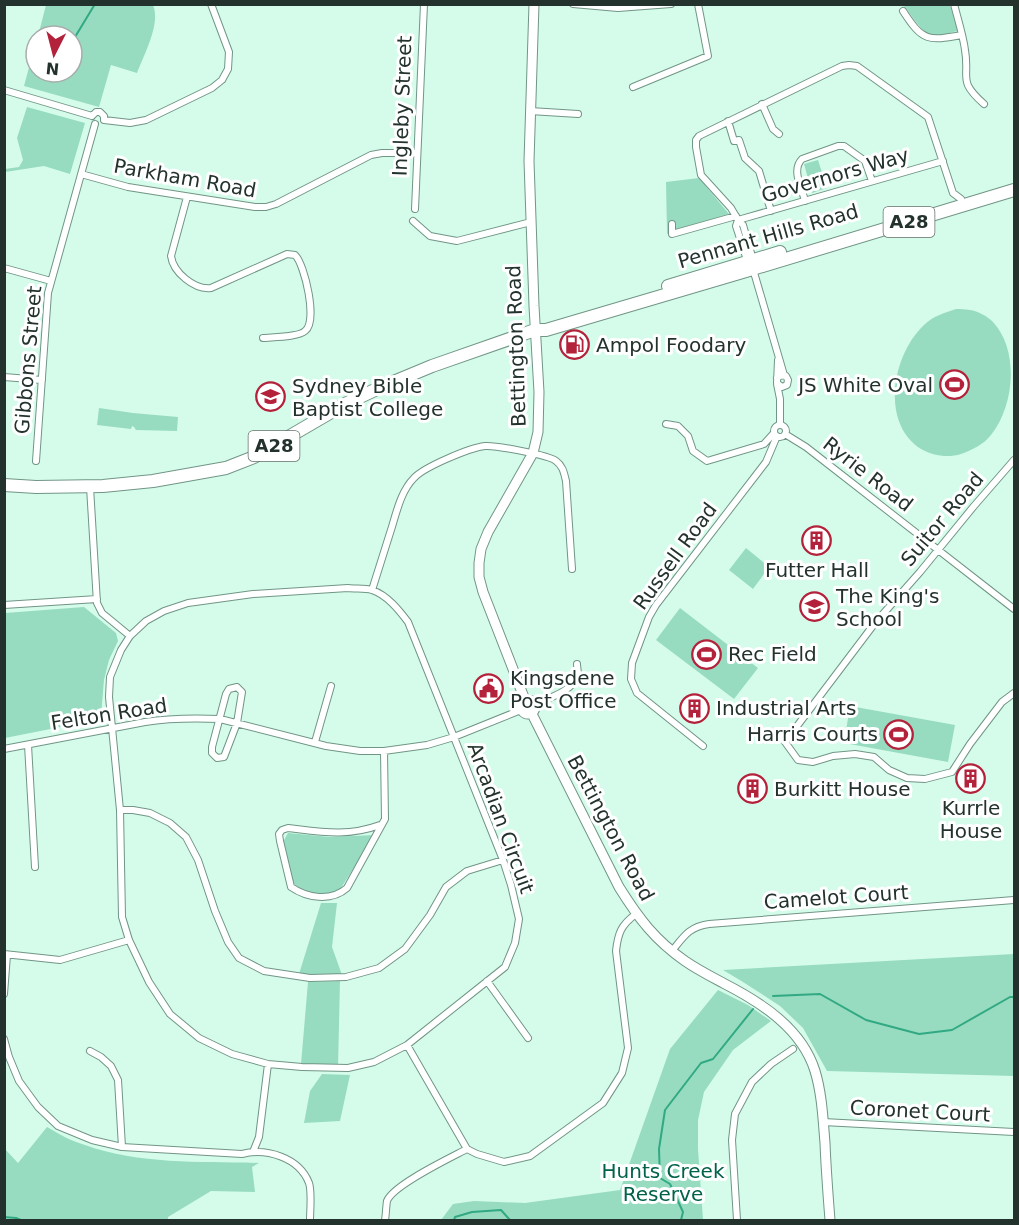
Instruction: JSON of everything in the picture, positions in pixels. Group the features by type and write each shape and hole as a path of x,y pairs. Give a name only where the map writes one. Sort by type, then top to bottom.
{"highway":[{"name":"Pennant Hills Road","path":"4,485 90,487 153,481 235,465 262,453 345,404 432,366 535,330 546,330 847,234 957,196 1014,183"},
{"name":"Pennant Hills Road","path":"751,264 1014,190"}],"main road":[{"name":"Bettington Road","path":"523,705 483,592 479,577 479,563 481,549 488,532 533,453 539,412 529,161 534,4"},
{"path":"530,700 533,709 526,714 523,705 530,700"},
{"name":"Bettington Road","path":"533,709 619,887 646,928 700,971 768,1010 785,1024 803,1046 819,1086 830,1221"}],"street":[{"path":"92,116 95,124 104,120 130,123 146,120 212,88 222,80 228,69 229,52 211,4"},
{"name":"Ingleby Street","path":"415,209 423,4"},
{"path":"573,4 618,8 672,4"},
{"path":"633,87 708,56 698,4"},
{"path":"954,4 966,54 967,83 984,104"},
{"path":"903,12 917,31 930,39 962,35"},
{"path":"780,425 779,356 751,264 736,226 737,218 731,208 701,175 696,147 696,140 699,136 842,66 857,66 928,117 957,196"},
{"path":"4,90 92,116"},
{"path":"762,104 773,129 779,134"},
{"path":"530,111 578,114"},
{"path":"92,116 100,112 104,120"},
{"path":"728,122 734,141 739,140 745,158 759,171 771,211"},
{"name":"Gibbons Street","path":"36,461 48,293 95,124"},
{"path":"806,201 797,171 798,164 802,159 838,146 846,148 865,161 872,182"},
{"name":"Parkham Road","path":"81,174 128,188 266,207 371,155 417,153"},
{"name":"Governors Way","path":"672,224 672,234 771,211 943,161"},
{"path":"187,196 171,256 176,269 197,286 211,288 287,254 295,255 299,260 306,278 309,296 308,328 299,334 263,338"},
{"path":"413,221 430,236 457,240 531,222"},
{"path":"4,268 51,280"},
{"path":"4,377 42,380"},
{"path":"666,424 678,426 688,436 693,451 708,461 764,444 776,434"},
{"path":"776,434 781,436 785,434 785,428 780,425"},
{"path":"776,434 775,428 780,425"},
{"name":"Russell Road","path":"703,746 637,693 631,679 632,663 648,617 766,462 776,434"},
{"name":"Ryrie Road","path":"785,434 806,447 1014,609"},
{"path":"372,591 399,505 414,478 423,470 482,446 498,446 533,453 553,459 564,470 572,569"},
{"name":"Suitor Road","path":"1014,460 875,624 785,742 798,760 813,762 833,756 855,754 874,757 889,770 907,778 926,779 952,772 1002,702 1014,693"},
{"path":"90,487 98,606 102,613 130,636"},
{"name":"Arcadian Circuit","path":"348,588 372,591 398,608 408,622 503,860 519,919 515,943 505,967 407,1045 374,1062 348,1068 267,1064 232,1054 199,1038 170,1014 149,981 129,940 123,918 120,810 111,728 110,677 121,650 130,636 146,621 164,611 188,603 253,594 348,588"},
{"path":"4,605 97,599"},
{"path":"533,709 573,684 578,674 577,664"},
{"path":"315,742 332,686"},
{"path":"237,687 242,692 237,723 224,757 217,758 212,747 226,694 230,689 237,687"},
{"name":"Felton Road","path":"4,749 160,720 220,719 326,746 360,751 384,751 427,745 454,737 523,705"},
{"path":"28,745 35,867"},
{"path":"380,825 368,830 334,834 288,828 282,830 279,834 280,841 291,887 302,894 316,897 341,894 347,888 385,819 384,751"},
{"path":"120,810 150,813 170,823 186,837 198,860 228,942 239,958 264,970 310,978 346,977 379,968 405,949 430,915 446,887 467,871 503,860"},
{"name":"Camelot Court","path":"672,951 690,930 697,926 715,923 1014,900"},
{"path":"407,1045 467,1149 504,1162 530,1156 603,1103 622,1073 628,1048 616,951 620,930 627,920 636,914"},
{"path":"4,994 6,955 60,960 129,940"},
{"path":"487,981 528,1038"},
{"path":"4,1039 19,1082 28,1095 58,1125 92,1140 122,1147 242,1154 253,1152 282,1156 299,1167 310,1184 310,1221"},
{"path":"737,1221 732,1140 735,1114 752,1082 771,1064 793,1049"},
{"path":"90,1051 111,1066 118,1080 122,1147"},
{"path":"253,1152 259,1137 267,1064"},
{"name":"Coronet Court","path":"823,1122 1014,1132"},
{"path":"385,1221 388,1200 396,1190 467,1149"}],"green space":[{"path":"46,5 153,5 155,13 153,30 137,73 111,65 99,107 24,86 25,84 84,84 84,24 41,24"},
{"path":"903,5 950,5 958,31 933,36 918,25"},
{"path":"27,107 85,123 70,174 44,166 5,172 5,169 19,167 23,160 17,138"},
{"path":"818,160 827,188 812,193 804,164"},
{"path":"699,178 729,214 667,234 666,182"},
{"name":"JS White Oval","path":"956,309 976,311 993,322 1007,347 1011,378 1005,409 988,439 961,454 941,456 921,449 908,437 900,423 895,406 895,388 904,353 913,338 931,319"},
{"path":"99,408 178,417 177,431 136,430 132,426 131,429 97,425"},
{"path":"746,548 769,567 753,589 729,570"},
{"path":"84,607 116,633 118,641 109,660 104,680 101,716 96,720 5,738 5,613"},
{"name":"Rec Field","path":"680,608 758,668 734,699 656,640"},
{"name":"Harris Courts","path":"850,706 955,725 948,762 844,743"},
{"path":"288,833 330,837 375,835 339,891 318,895 303,891 293,883 283,842"},
{"path":"321,903 337,903 332,947 342,975 299,974"},
{"path":"1014,954 1014,1076 827,1071 803,1028 780,1006 723,970"},
{"path":"340,981 338,1068 301,1064 308,982"},
{"name":"Hunts Creek Reserve","path":"718,990 748,1005 771,1021 733,1050 704,1092 698,1120 703,1220 441,1220 453,1204 474,1201 525,1203 620,1190 670,1049"},
{"path":"322,1074 350,1075 340,1121 304,1123 310,1091"},
{"path":"47,1127 80,1143 127,1156 171,1161 259,1163 252,1167 255,1192 211,1191 168,1217 168,1220 5,1220 5,1149 18,1163"}],"waterway":[{"path":"83,24 95,4"},
{"path":"773,996 820,994 866,1020 919,1034 952,1030 1010,997 1014,997"},
{"path":"681,1220 683,1212 670,1184 660,1178 659,1149 665,1110 701,1063 713,1059 753,1009"},
{"path":"454,1220 455,1217 472,1212 501,1210 510,1220"},
{"path":"4,1217 21,1220"}],"place":[{"name":"Ampol Foodary","path":"575,345"},
{"name":"JS White Oval","path":"954,385"},
{"name":"Sydney Bible Baptist College","path":"271,397"},
{"name":"Futter Hall","path":"817,540"},
{"name":"The King's School","path":"815,607"},
{"name":"Rec Field","path":"707,654"},
{"name":"Kingsdene Post Office","path":"489,689"},
{"name":"Industrial Arts","path":"695,708"},
{"name":"Harris Courts","path":"899,734"},
{"name":"Kurrle House","path":"971,778"},
{"name":"Burkitt House","path":"753,789"}]}
